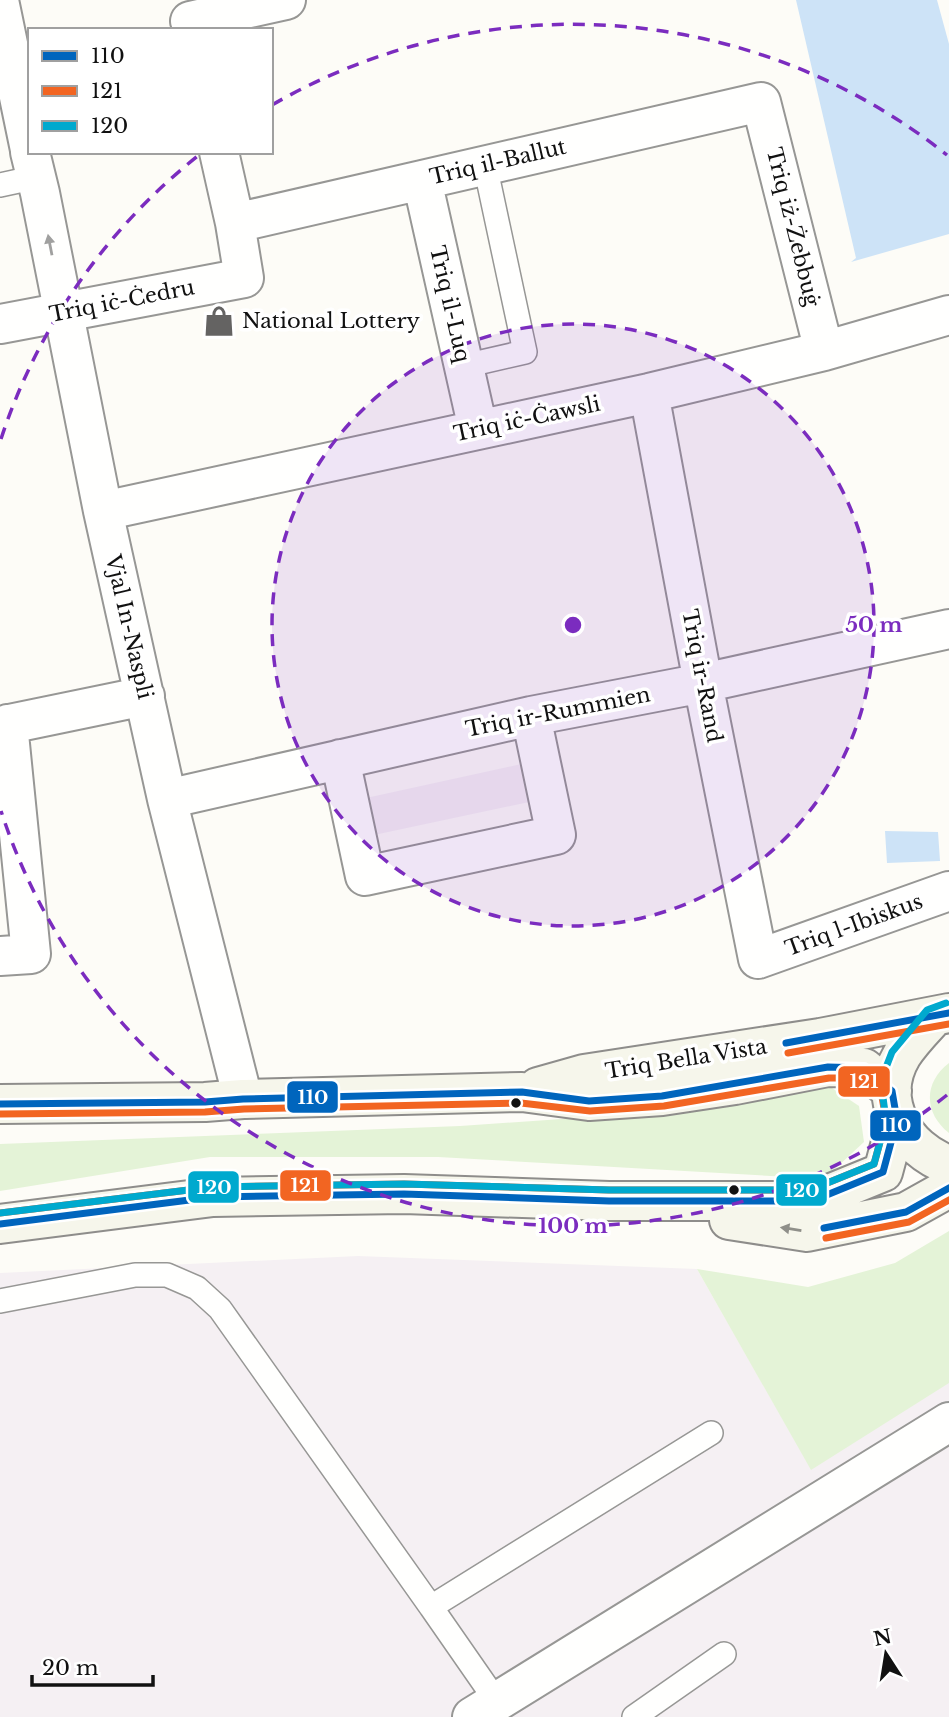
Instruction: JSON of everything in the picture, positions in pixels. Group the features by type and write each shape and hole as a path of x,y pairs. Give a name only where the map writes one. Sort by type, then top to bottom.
{"main road":[{"name":"Triq Bella Vista","path":"522,1092 584,1074 792,1042 942,1015"},
{"name":"Triq Bella Vista","path":"828,1067 942,1015"},
{"path":"0,1224 213,1197 404,1194 609,1201 812,1200 883,1172 894,1106 895,1073 901,1057 942,1015"},
{"name":"Triq Bella Vista","path":"0,1104 205,1102 522,1092 589,1101 662,1096 828,1067 864,1068 894,1106 910,1141 931,1158 949,1165"},
{"path":"609,1201 807,1231 906,1212 949,1188"}],"street":[{"path":"189,17 286,0"},
{"name":"Vjal In-Naspli","path":"0,5 28,141"},
{"name":"Triq il-Ballut","path":"235,223 761,102"},
{"name":"Triq iż-Żebbuġ","path":"761,102 824,351"},
{"path":"219,154 235,223"},
{"name":"Vjal In-Naspli","path":"32,160 103,511 167,799 243,1099"},
{"name":"Triq il-Luq","path":"422,180 478,429"},
{"name":"Triq iċ-Ċedru","path":"0,324 244,278 235,223"},
{"name":"Triq iċ-Ċawsli","path":"103,511 649,393 824,351 949,315"},
{"name":"Triq ir-Rand","path":"649,393 758,959"},
{"name":"Triq ir-Rummien","path":"167,799 531,716 947,637"},
{"path":"0,956 31,954 7,791 4,725 145,696"},
{"path":"340,759 365,876 556,835 531,716"},
{"name":"Triq l-Ibiskus","path":"758,959 949,891"},
{"path":"485,1709 949,1422"}],"lane":[{"path":"0,185 32,160"},
{"path":"464,366 525,352 485,165"},
{"path":"0,1301 135,1275 167,1275 197,1288 220,1309 431,1607 485,1709"},
{"path":"431,1607 711,1433"},
{"path":"634,1717 724,1654"}],"shaded area":[{"path":"526,763 534,801 374,835 366,798"},
{"path":"358,1256 697,1269 811,1469 949,1382 949,1717 0,1717 0,1273"}],"green space":[{"path":"949,1063 949,1133 935,1116 930,1098 935,1080"},
{"path":"823,1082 859,1106 864,1142 824,1179 438,1157 210,1157 0,1191 0,1144 460,1126 719,1108"},
{"path":"949,1231 949,1383 811,1470 697,1269 808,1287 895,1263"}],"water":[{"path":"796,0 937,0 949,44 949,234 851,262 856,258"},
{"path":"885,831 938,832 940,861 887,863"}],"transit line":[{"name":"120","path":"0,1213 213,1187 404,1184 609,1190 810,1190 874,1164 886,1120 882,1090 885,1070 892,1052 927,1010 946,1003"},
{"name":"110","path":"786,1043 949,1013"},
{"name":"121","path":"788,1053 949,1024"},
{"name":"110","path":"0,1104 205,1102 522,1092 589,1101 662,1096 828,1067 864,1068 892,1091 897,1120 883,1172 812,1201 609,1201 404,1194 213,1197 0,1224"},
{"name":"121","path":"0,1114 205,1112 521,1103 590,1111 664,1106 829,1078 860,1078 882,1097 886,1120 874,1164 810,1190 609,1190 404,1184 213,1187 0,1213"},
{"name":"110","path":"824,1228 906,1212 949,1188"},
{"name":"121","path":"826,1238 909,1222 949,1200"}],"place":[{"name":"National Lottery","path":"219,321"}]}
